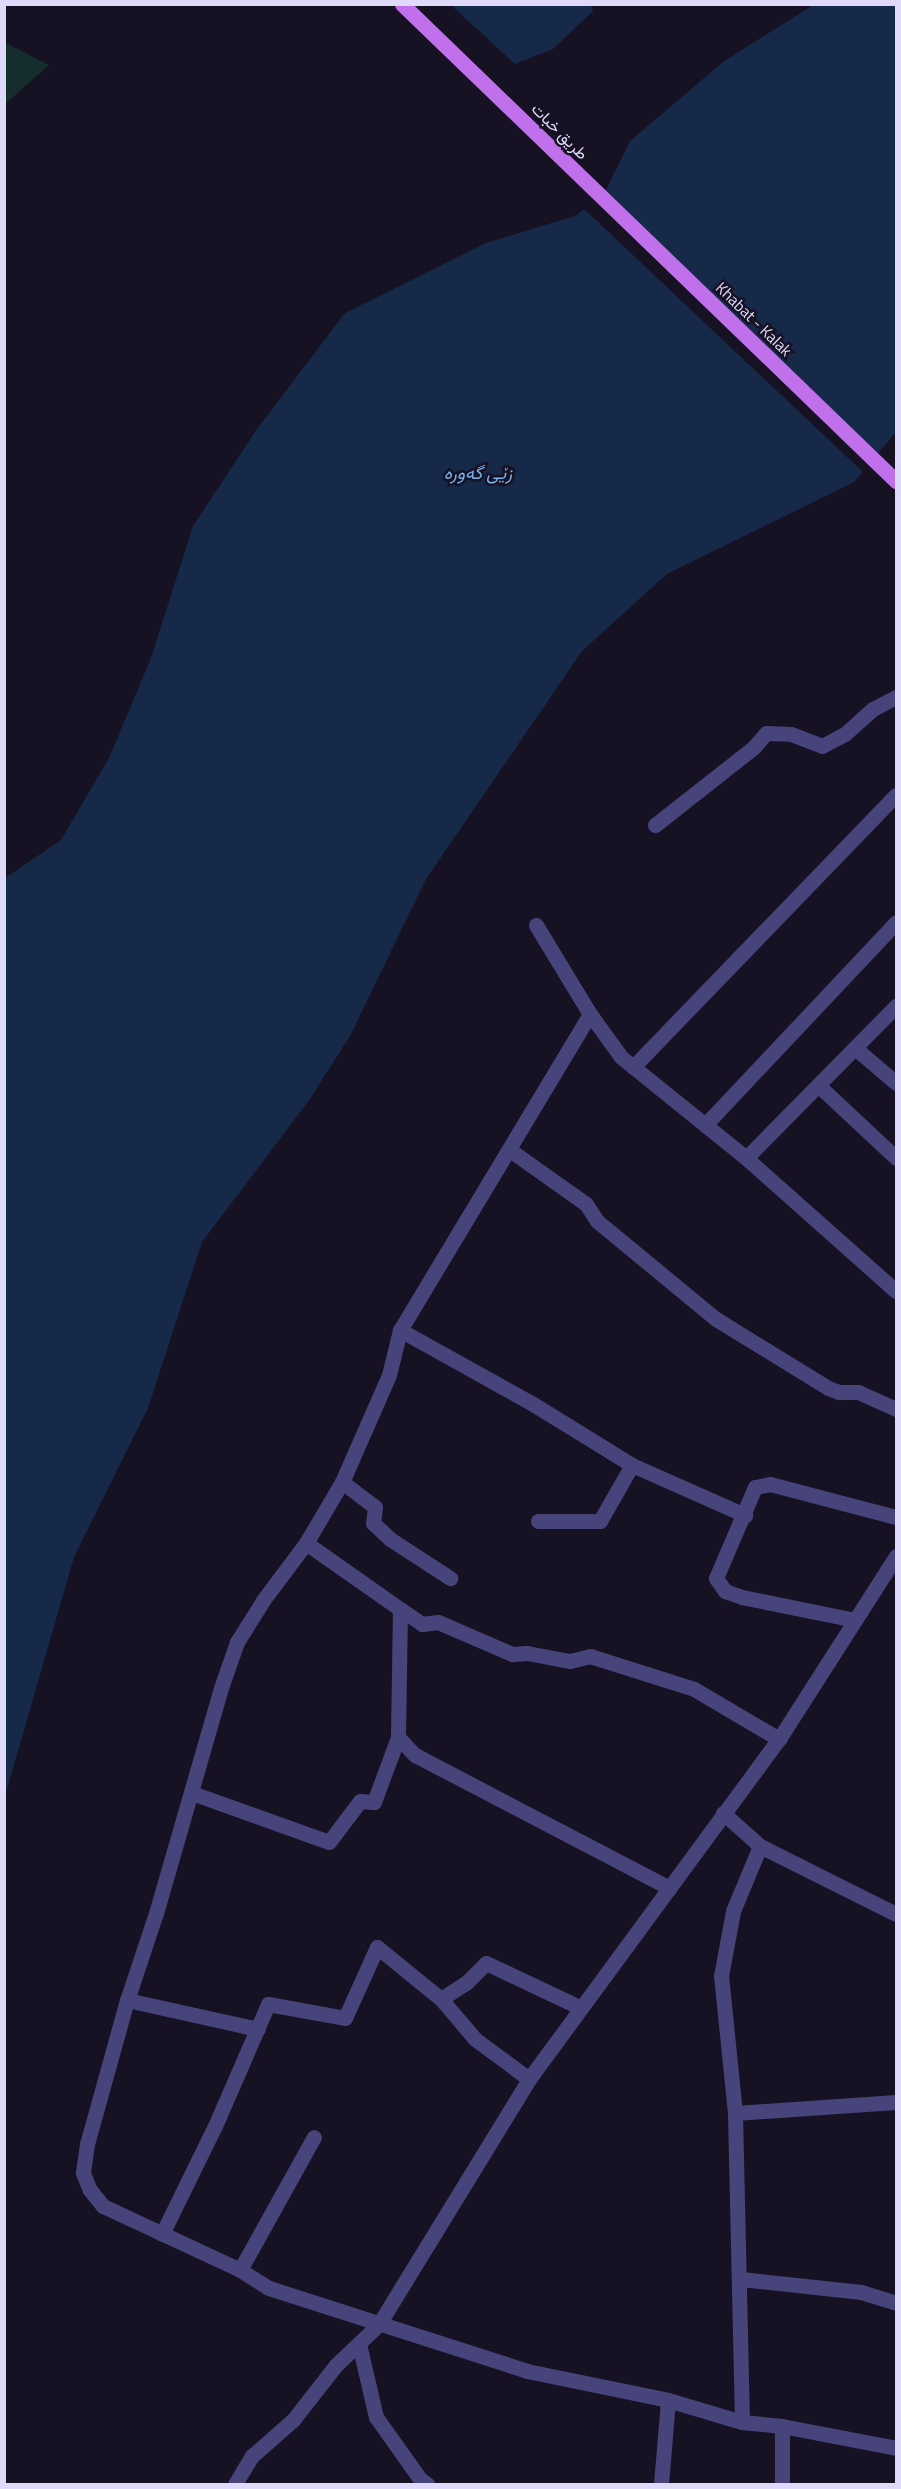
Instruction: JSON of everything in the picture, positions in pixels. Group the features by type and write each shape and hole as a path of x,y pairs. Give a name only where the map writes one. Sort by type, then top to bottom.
{"main road":[{"name":"طريق خبات","path":"402,4 587,184"},
{"name":"Khabat - Kalak","path":"587,184 897,481"}],"street":[{"path":"655,825 754,747 766,733 791,734 822,746 846,733 873,709 897,697"},
{"path":"633,1067 897,795"},
{"path":"705,1125 897,922"},
{"path":"536,925 590,1014 621,1057 746,1158 897,1291"},
{"path":"746,1158 897,1006"},
{"path":"590,1014 400,1330 389,1375 342,1482 306,1543 264,1599 237,1642 127,2000 87,2144 83,2173 90,2190 103,2206 240,2270 268,2288 527,2371 668,2400 742,2422 782,2426 897,2448"},
{"path":"855,1048 897,1083"},
{"path":"818,1085 897,1158"},
{"path":"510,1150 586,1204 597,1221 717,1319 828,1388 839,1392 858,1392 897,1409"},
{"path":"400,1330 533,1404 632,1464 745,1515"},
{"path":"538,1521 600,1521 632,1464"},
{"path":"342,1482 375,1507 373,1523 390,1539 450,1578"},
{"path":"855,1620 726,1592 716,1578 745,1515 755,1487 770,1484 897,1516"},
{"path":"306,1543 422,1623 438,1622 512,1654 527,1653 570,1661 590,1656 694,1689 779,1739"},
{"path":"235,2484 252,2456 293,2420 336,2366 379,2324 529,2079 779,1739 897,1556"},
{"path":"192,1793 259,1815 329,1842 360,1801 374,1802 398,1737 400,1609"},
{"path":"398,1737 415,1755 669,1888"},
{"path":"723,1813 760,1846 897,1914"},
{"path":"742,2422 741,2279 735,2113 721,1976 733,1911 760,1846"},
{"path":"162,2234 268,2004 345,2019 377,1947 441,1999 475,2039 529,2079"},
{"path":"441,1999 466,1983 486,1963 581,2008"},
{"path":"127,2000 258,2029"},
{"path":"735,2113 897,2102"},
{"path":"240,2270 314,2137"},
{"path":"741,2279 861,2292 897,2303"},
{"path":"359,2344 376,2417 420,2480 428,2484"},
{"path":"661,2484 668,2400"},
{"path":"782,2426 782,2484"}],"green space":[{"path":"4,42 49,65 5,104 4,104"}],"water":[{"path":"591,4 593,11 553,49 515,64 451,5"},
{"name":"زێی گەورە","path":"813,5 896,5 896,432 854,482 667,574 582,651 426,879 351,1034 310,1099 202,1242 148,1408 74,1557 5,1796 5,878 61,840 109,758 151,658 193,526 257,429 345,313 486,243 575,216 603,196 630,141 723,62"}],"pier":[{"path":"599,195 876,461 865,474 582,207"}]}
